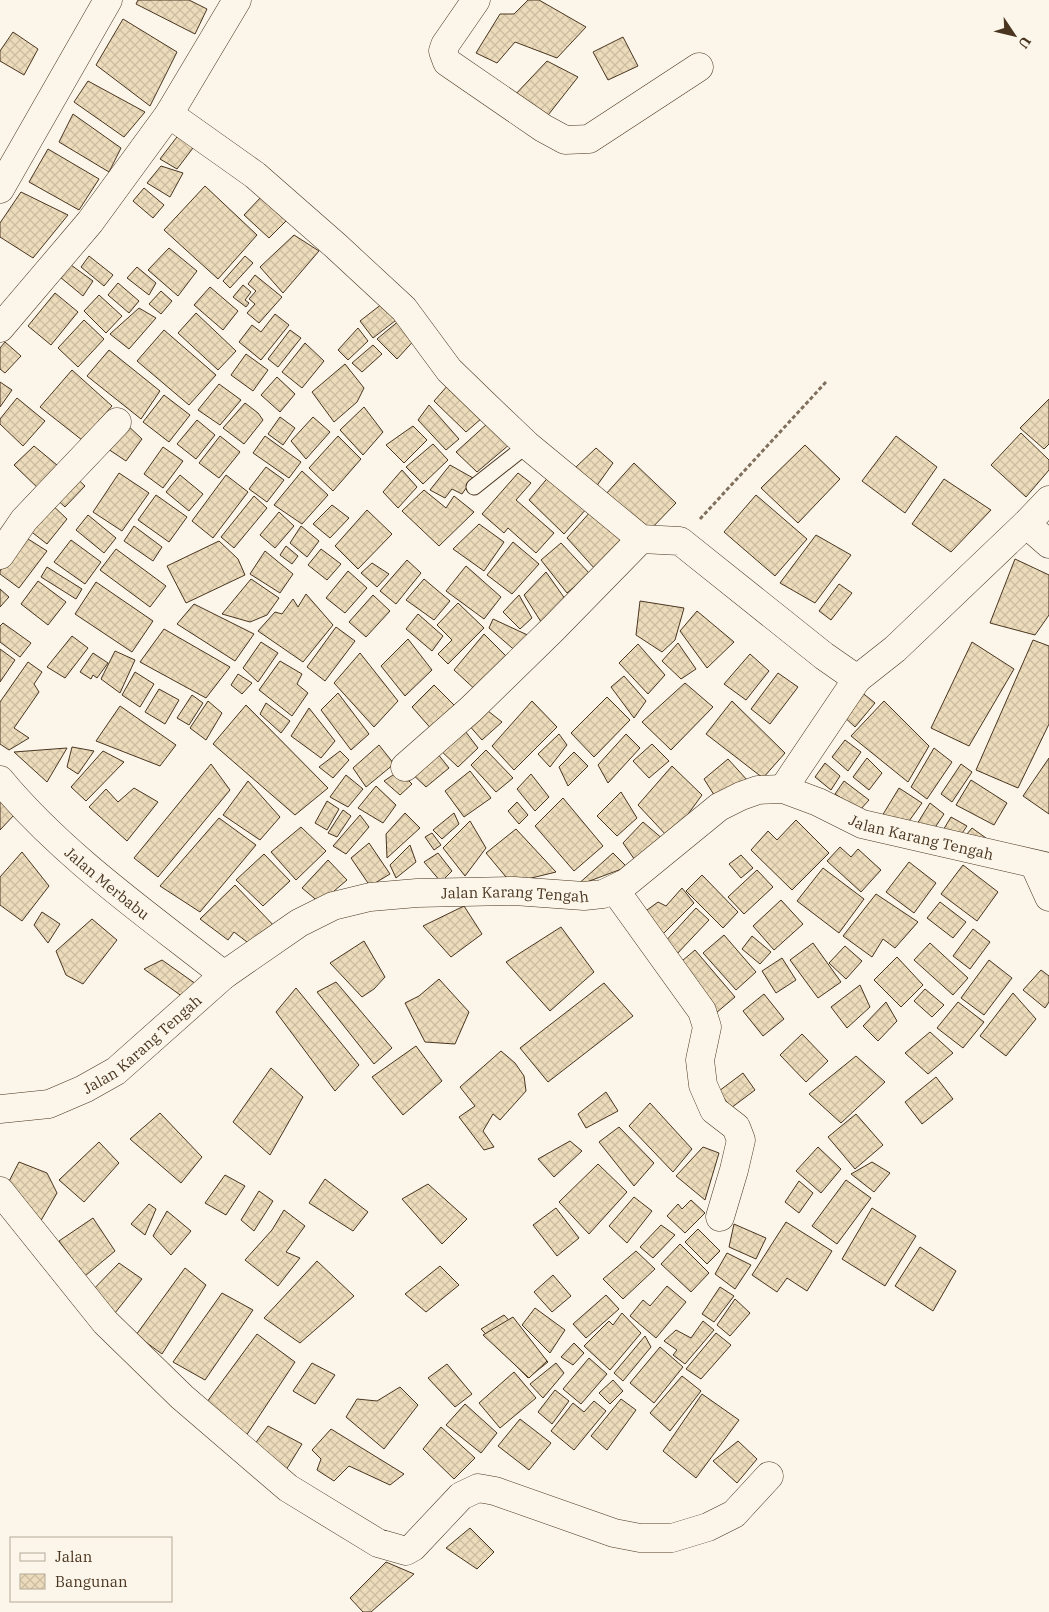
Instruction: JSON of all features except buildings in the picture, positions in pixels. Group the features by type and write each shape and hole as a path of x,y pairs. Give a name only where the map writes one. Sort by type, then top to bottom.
{"street":[{"path":"0,189 108,0"},
{"path":"0,328 90,222 169,114 237,0"},
{"path":"476,0 445,45 444,51 448,62 543,128 565,140 588,139 698,67"},
{"path":"169,114 255,175 336,246 404,309 449,370 527,445 641,539 680,541 824,656 857,679"},
{"path":"0,555 24,520 117,422"},
{"path":"783,789 857,679 895,649 1049,500"},
{"path":"1026,524 1049,544"},
{"path":"405,767 471,709 641,539"},
{"name":"Jalan Merbabu","path":"0,780 12,795 75,857 224,975"},
{"name":"Jalan Karang Tengah","path":"0,1109 49,1104 84,1089 116,1071 224,975 299,923 333,906 370,897 465,891 514,891 584,896 603,894 616,890 626,884 719,807 758,790 783,789 818,802 862,824 1041,866"},
{"path":"1041,866 1049,897"},
{"path":"616,890 702,1011 707,1027 700,1060 703,1085 714,1110 736,1127 741,1140 720,1217"},
{"path":"0,1191 105,1322 182,1397 288,1488 378,1543 406,1551 413,1547 461,1496 478,1488 495,1491 614,1533 640,1538 672,1538 708,1527 734,1514 769,1476"}],"lane":[{"path":"474,487 527,445"}],"path":[{"path":"680,541 826,382"}]}
